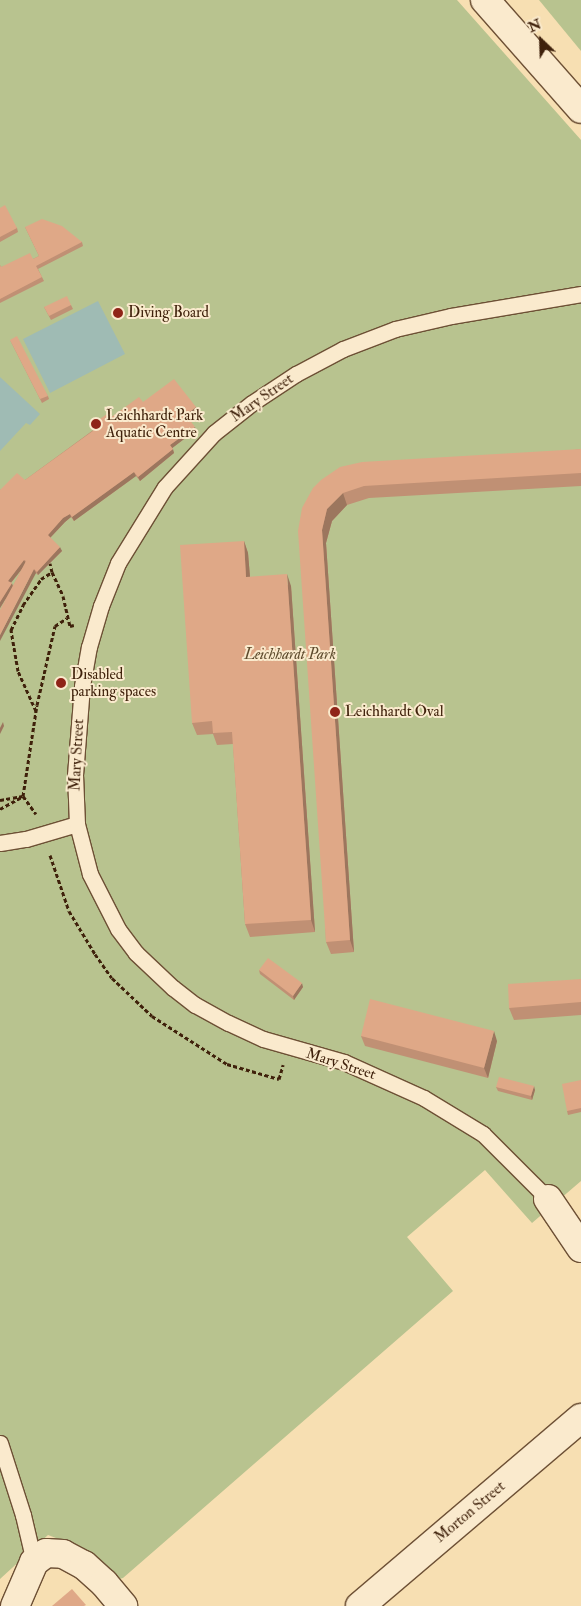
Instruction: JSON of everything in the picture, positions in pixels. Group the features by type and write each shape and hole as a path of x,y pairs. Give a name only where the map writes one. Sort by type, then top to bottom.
{"street":[{"path":"485,0 581,109"},
{"name":"Mary Street","path":"548,1199 581,1248"},
{"name":"Morton Street","path":"360,1606 581,1418"},
{"path":"15,1606 34,1562 46,1553 63,1554 84,1565 104,1583 123,1606"}],"lane":[{"name":"Mary Street","path":"548,1199 483,1134 424,1098 344,1062 304,1052 254,1035 203,1009 173,988 136,953 118,929 90,874 77,824 75,775 82,686 89,648 101,606 118,563 165,487 214,433 252,403 296,374 343,349 369,339 395,330 451,316 581,294"},
{"path":"0,843 26,839 77,824"},
{"path":"0,1444 23,1515 34,1562"}],"path":[{"path":"50,563 63,596"},
{"path":"36,712 18,671 12,630 23,605 41,579 52,572"},
{"path":"36,814 23,796 36,712 56,626 67,618"},
{"path":"0,800 23,796"},
{"path":"0,808 23,796"}],"green space":[{"name":"Leichhardt Park","path":"0,0 457,0 581,140 581,1181 532,1223 485,1170 407,1237 453,1291 123,1578 115,1580 64,1541 48,1535 0,1579"},
{"path":"539,0 581,0 581,51"}],"water":[{"path":"98,301 125,354 50,393 23,339"},
{"path":"0,377 40,414 30,425 26,423 0,451"}],"building":[{"path":"5,205 17,228 0,237 0,208"},
{"path":"42,219 62,226 82,242 36,266 42,277 0,299 0,265 1,267 30,253 33,259 39,256 25,227"},
{"path":"67,296 71,305 49,316 44,307"},
{"path":"17,336 48,396 40,399 10,340"},
{"path":"174,379 196,407 186,415 195,427 170,445 173,449 138,477 134,472 72,517 70,514 63,518 48,535 60,547 37,572 34,569 0,635 0,610 26,561 24,560 8,581 12,583 0,602 0,490 17,473 25,480 97,428 94,423 107,414 110,418 139,397 143,402"},
{"path":"581,449 581,473 364,486 343,493 327,509 322,530 350,940 326,942 298,531 302,508 313,488 321,480 340,467 362,462"},
{"path":"244,541 246,577 287,574 311,920 245,924 232,732 213,733 212,721 192,723 180,545"},
{"path":"268,958 302,983 293,996 259,970"},
{"path":"581,979 581,1002 509,1008 508,984"},
{"path":"370,999 494,1031 484,1068 361,1036"},
{"path":"499,1077 534,1086 531,1096 496,1087"},
{"path":"581,1080 581,1108 567,1111 562,1084"},
{"path":"72,1589 86,1605 52,1606"}],"place":[{"name":"Diving Board","path":"118,313"},
{"name":"Leichhardt Park Aquatic Centre","path":"96,424"},
{"name":"Disabled parking spaces","path":"61,683"},
{"name":"Leichhardt Oval","path":"335,712"}]}
